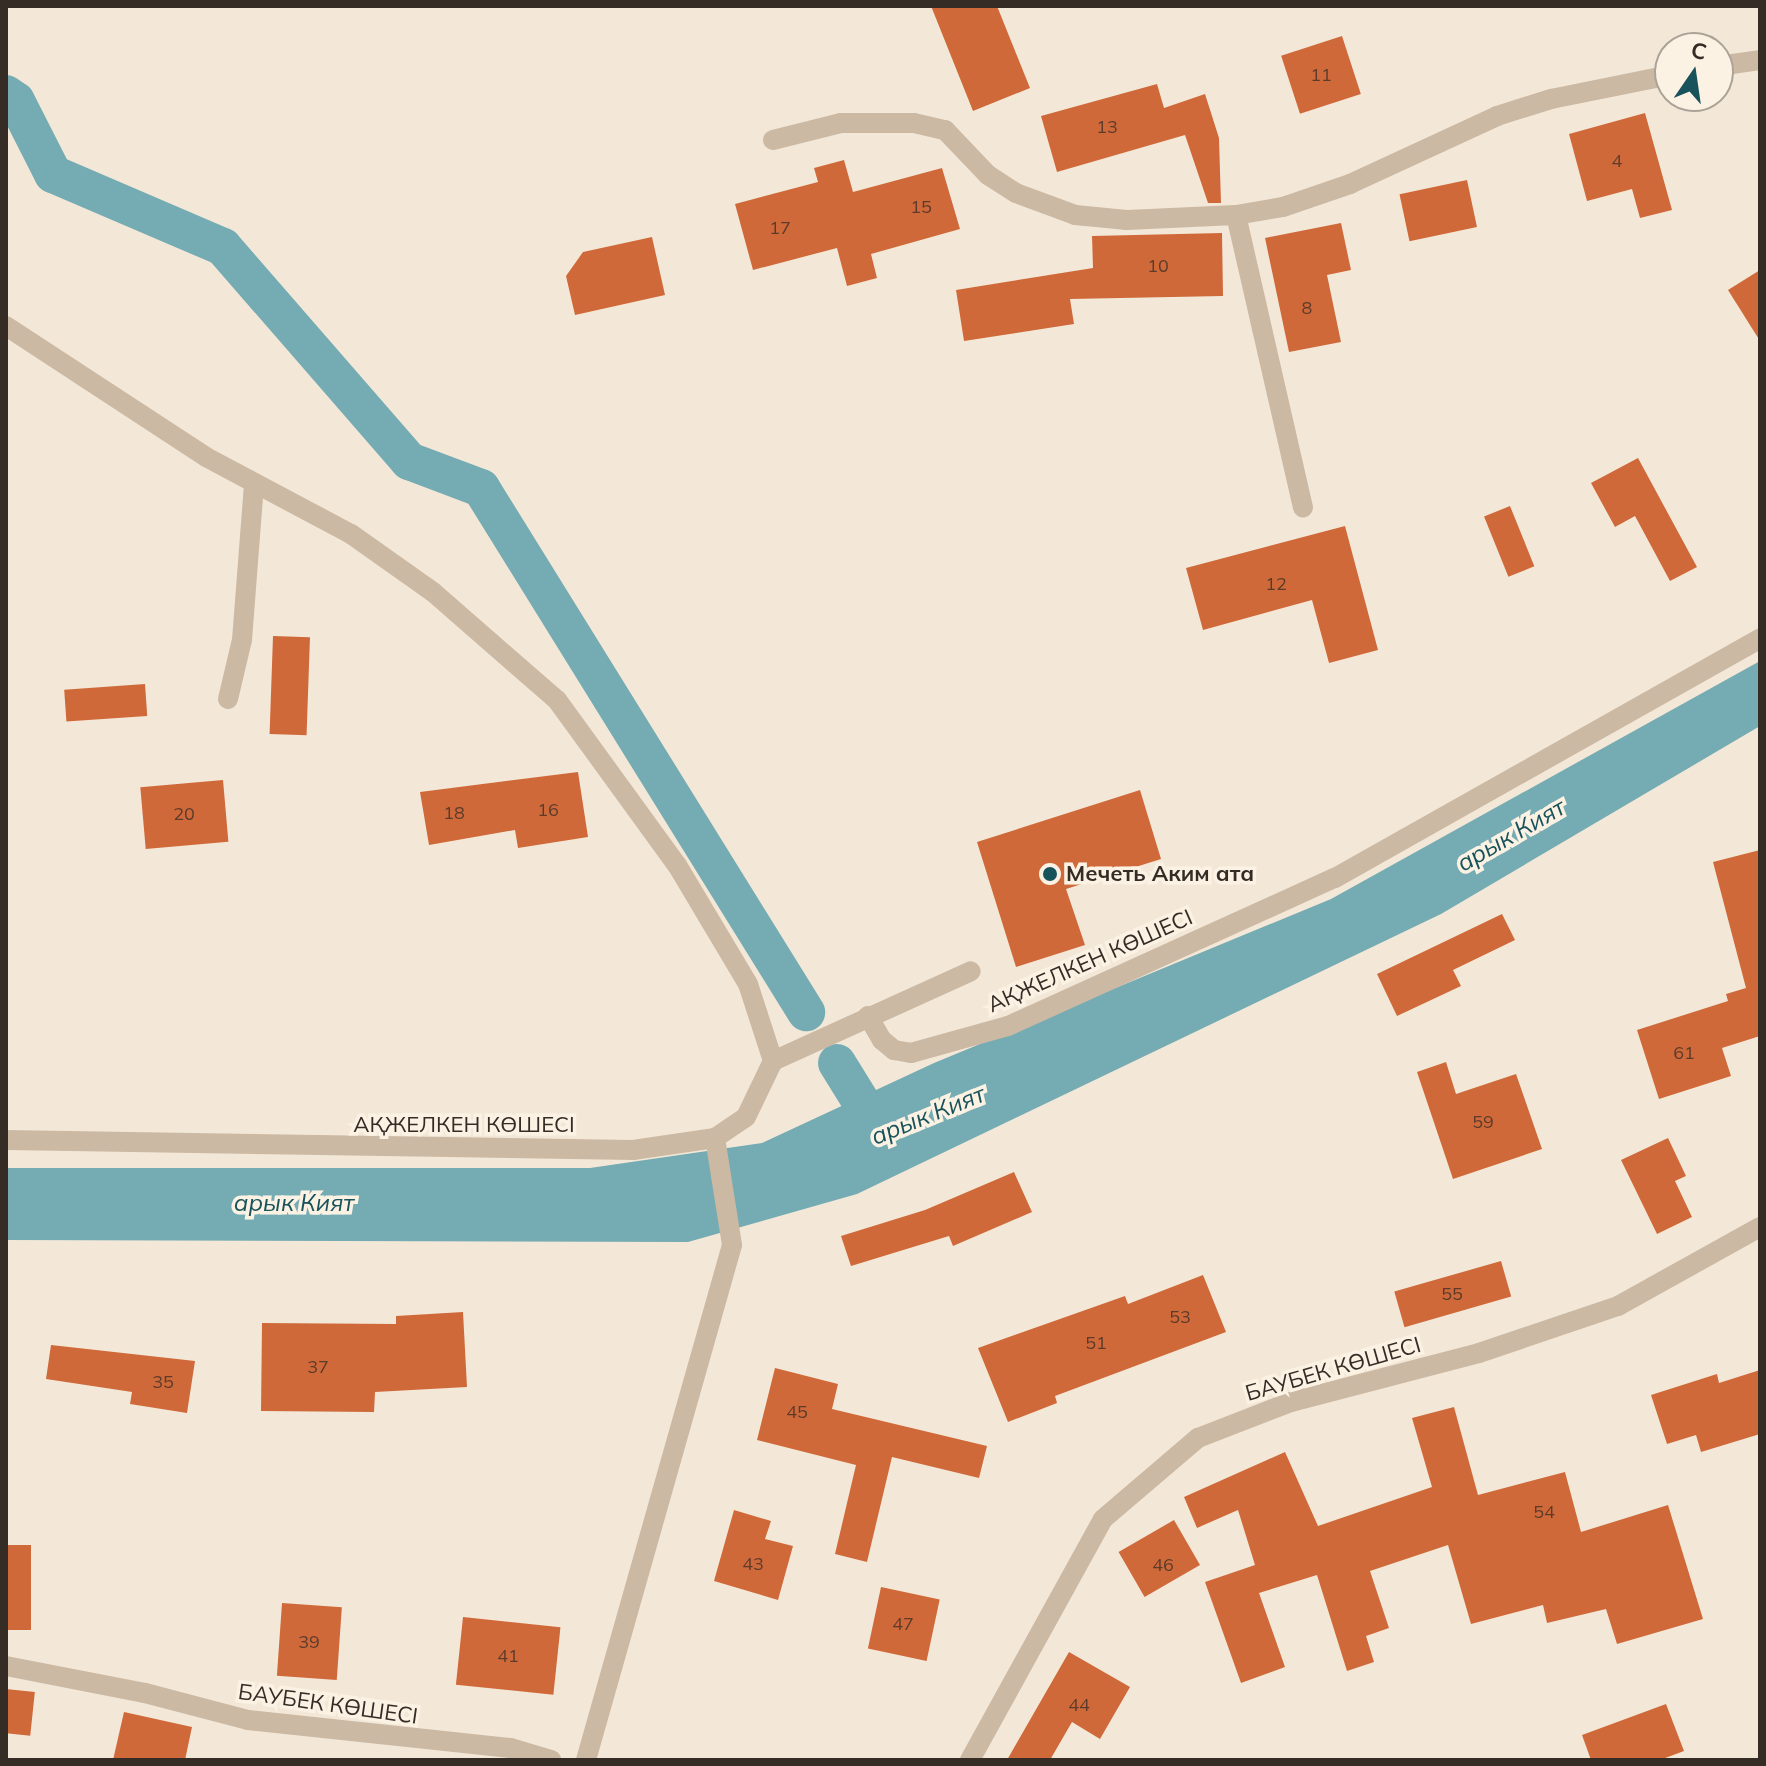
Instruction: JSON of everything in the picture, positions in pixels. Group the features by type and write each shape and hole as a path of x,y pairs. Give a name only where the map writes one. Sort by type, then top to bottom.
{"street":[{"path":"1734,64 1760,60"},
{"path":"773,140 841,123 914,123 945,130 988,175 1016,193 1075,215 1127,220 1236,215 1283,207 1350,184 1510,112 1654,79"},
{"path":"1236,215 1303,507"},
{"path":"6,326 206,457 351,534 433,592 557,700 615,775 701,905 748,984 773,1061 971,971"},
{"path":"228,699 242,640 254,483"},
{"name":"АҚЖЕЛКЕН КӨШЕСІ","path":"868,1016 882,1040 894,1050 911,1053 1008,1026 1335,878 1760,639"},
{"name":"АҚЖЕЛКЕН КӨШЕСІ","path":"6,1140 633,1150 716,1141 746,1117 773,1061"},
{"path":"586,1760 732,1245 716,1141"},
{"name":"БАУБЕК КӨШЕСІ","path":"970,1760 1103,1519 1198,1438 1291,1402 1479,1353 1618,1306 1760,1227"},
{"name":"БАУБЕК КӨШЕСІ","path":"6,1666 145,1693 248,1720 511,1748 551,1760"}],"water":[{"name":"арык Кият","path":"1760,661 1760,726 1441,914 857,1194 688,1242 6,1240 6,1168 590,1168 762,1143 934,1063 1331,899"}],"building":[{"path":"931,6 997,6 1030,88 973,111"},
{"path":"1342,36 1361,94 1300,114 1281,56"},
{"path":"1157,84 1164,108 1205,94 1219,138 1221,203 1208,203 1185,135 1057,172 1041,116"},
{"path":"1645,113 1672,210 1640,218 1632,189 1587,201 1569,134"},
{"path":"844,160 853,192 942,168 960,229 871,254 877,278 847,286 837,248 753,270 735,204 818,182 814,168"},
{"path":"1467,180 1477,227 1409,241 1400,194"},
{"path":"1341,223 1351,270 1327,275 1341,342 1289,352 1265,238"},
{"path":"1222,233 1223,296 1070,299 1074,324 964,341 956,290 1093,268 1092,236"},
{"path":"652,237 665,295 575,315 566,276 583,252"},
{"path":"1760,270 1760,341 1728,290"},
{"path":"1638,458 1697,567 1670,581 1635,516 1615,527 1591,483"},
{"path":"1510,506 1534,566 1508,577 1484,516"},
{"path":"1345,526 1378,650 1329,663 1312,600 1203,630 1186,568"},
{"path":"273,636 310,637 307,735 270,734"},
{"path":"145,684 147,716 66,722 64,690"},
{"path":"578,772 588,837 518,848 515,830 429,845 420,792"},
{"path":"223,780 228,842 146,849 140,787"},
{"name":"Мечеть Аким ата","path":"1140,790 1161,859 1066,889 1085,945 1016,967 977,842"},
{"path":"1760,850 1760,1036 1722,1048 1731,1076 1659,1099 1637,1030 1728,1001 1726,994 1746,988 1713,862"},
{"path":"1502,914 1515,940 1453,970 1461,986 1397,1016 1377,974"},
{"path":"1446,1062 1456,1094 1516,1074 1542,1149 1453,1179 1417,1072"},
{"path":"1668,1138 1686,1176 1675,1181 1692,1217 1657,1234 1621,1160"},
{"path":"1014,1172 1032,1212 953,1246 949,1236 851,1266 841,1236 925,1210"},
{"path":"1501,1261 1511,1297 1404,1327 1394,1292"},
{"path":"1203,1275 1226,1332 1055,1396 1057,1403 1008,1422 978,1348 1125,1296 1128,1304"},
{"path":"463,1312 467,1387 375,1392 374,1412 261,1411 262,1323 396,1324 396,1316"},
{"path":"51,1345 195,1361 187,1413 130,1404 132,1392 46,1379"},
{"path":"775,1368 838,1384 832,1409 987,1446 979,1478 892,1457 867,1562 835,1554 856,1465 757,1440"},
{"path":"1760,1370 1760,1434 1701,1452 1696,1435 1667,1444 1651,1395 1717,1374 1719,1383"},
{"path":"1454,1407 1478,1495 1565,1472 1581,1532 1668,1505 1703,1619 1617,1644 1606,1609 1547,1623 1543,1605 1471,1624 1448,1545 1370,1571 1389,1628 1366,1636 1374,1662 1347,1671 1317,1575 1259,1593 1285,1667 1241,1683 1205,1582 1255,1565 1238,1510 1197,1528 1184,1497 1285,1452 1318,1526 1432,1487 1412,1418"},
{"path":"734,1510 771,1521 765,1539 793,1546 778,1600 714,1581"},
{"path":"1174,1520 1200,1565 1145,1597 1119,1552"},
{"path":"6,1545 31,1545 31,1630 6,1630"},
{"path":"881,1587 940,1599 927,1661 868,1649"},
{"path":"282,1603 342,1607 337,1680 277,1676"},
{"path":"463,1617 560,1627 553,1695 456,1685"},
{"path":"1069,1652 1130,1687 1100,1739 1072,1722 1050,1760 1007,1760"},
{"path":"6,1689 35,1692 30,1736 6,1733"},
{"path":"1666,1704 1684,1751 1660,1760 1591,1760 1582,1735"},
{"path":"124,1712 192,1727 185,1760 113,1760"}],"waterway":[{"path":"6,94 16,101 53,174 223,247 409,461 481,488 806,1012"},
{"name":"арык Кият","path":"837,1063 881,1134"}],"place":[{"name":"Мечеть Аким ата","path":"1050,874"}]}
